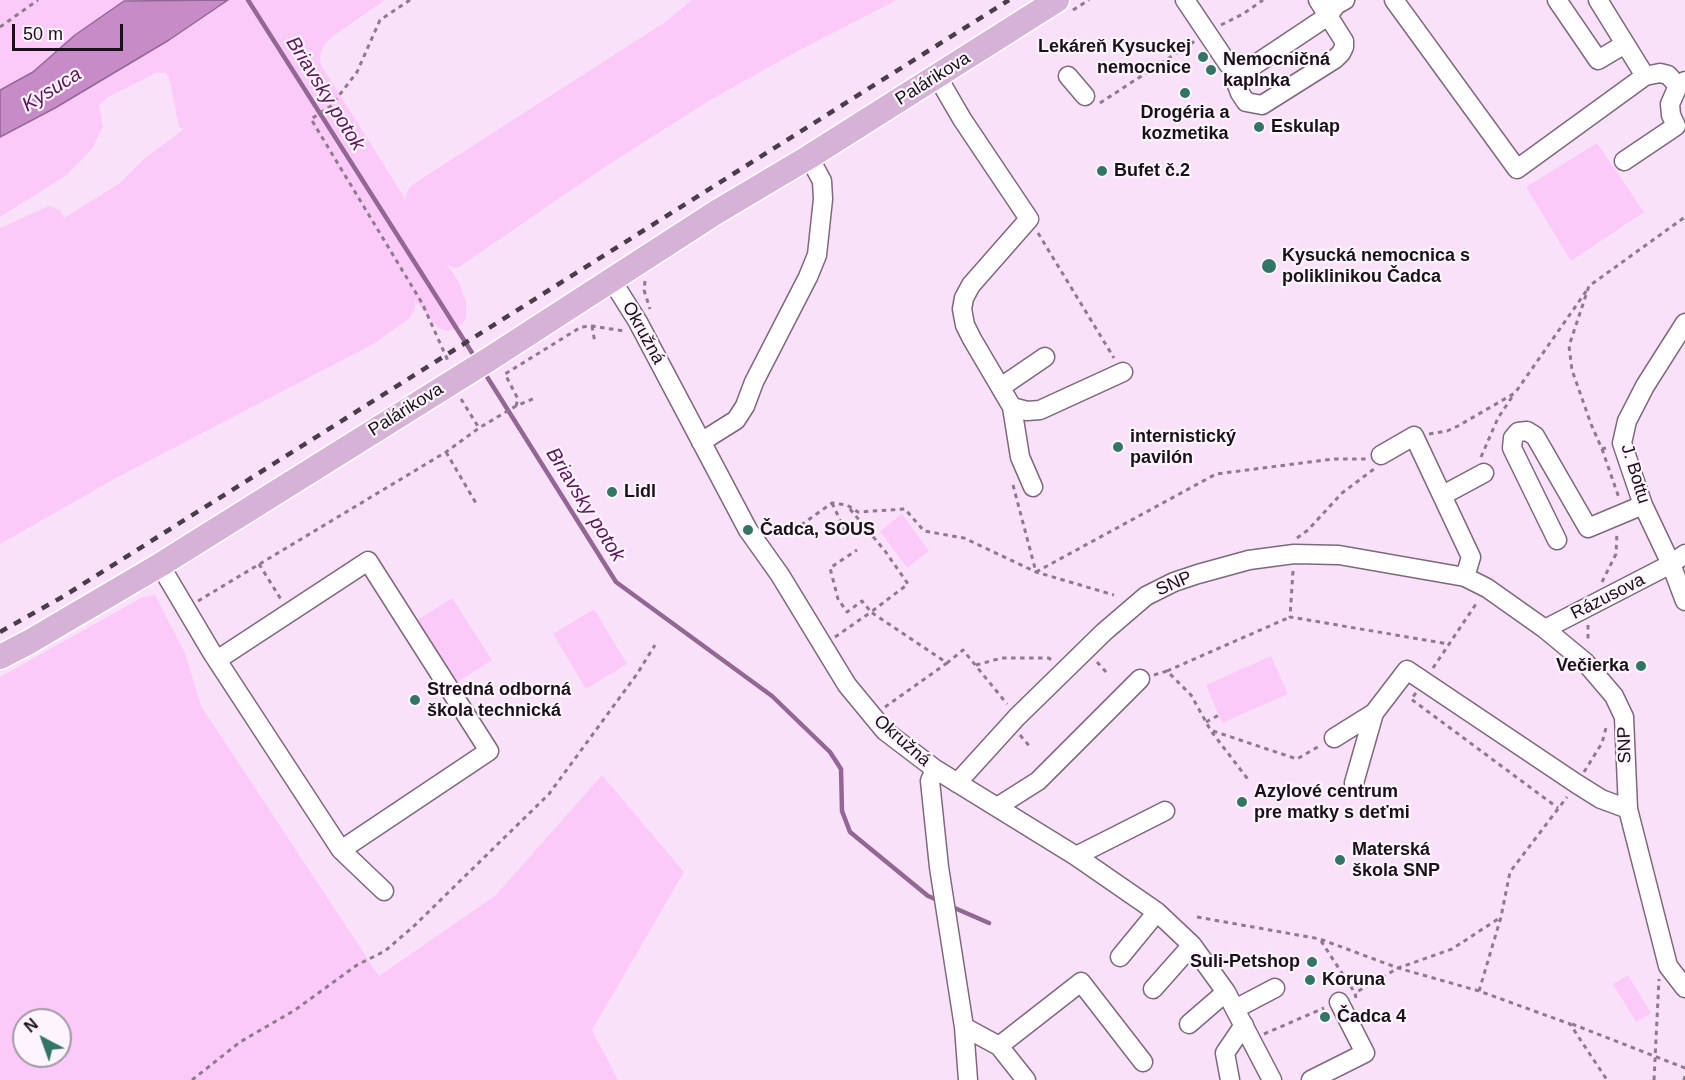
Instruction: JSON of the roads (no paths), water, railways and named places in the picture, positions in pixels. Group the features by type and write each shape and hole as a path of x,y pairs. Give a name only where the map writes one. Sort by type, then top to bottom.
{"main road":[{"name":"Palárikova","path":"0,657 160,565 466,369 809,157 1057,0"}],"street":[{"path":"1185,0 1227,64 1237,70 1247,70 1328,16 1336,5 1345,0"},
{"path":"1237,70 1237,86 1246,102 1262,105 1335,60 1344,47 1344,41 1318,0"},
{"path":"1394,0 1517,169 1645,76 1660,73 1668,75 1681,84 1670,104 1671,115 1676,126 1624,161"},
{"path":"1557,0 1598,60 1625,44"},
{"path":"1598,0 1645,76"},
{"path":"937,76 962,119 1029,219 970,285 962,309 965,325 972,339 1012,407 1020,457 1033,487"},
{"path":"1068,76 1093,100"},
{"path":"701,442 736,420 745,406 754,382 817,255 823,199 822,181 809,157"},
{"name":"Okružná","path":"611,279 638,322 748,530 780,574 847,684 885,731 935,769 1076,856 1156,912 1192,945 1226,992 1272,1080"},
{"name":"J. Bottu","path":"1678,559 1643,505 1622,443 1627,421 1645,386 1685,324"},
{"path":"1001,387 1045,357"},
{"path":"1012,407 1027,411 1040,410 1123,372"},
{"path":"1557,540 1512,448 1513,438 1518,432 1527,431 1535,436 1588,528 1643,505"},
{"path":"1381,454 1414,436 1471,557 1465,577"},
{"path":"1443,495 1478,476"},
{"name":"SNP","path":"957,783 1017,724 1063,672 1104,632 1146,596 1174,582 1249,560 1294,555 1339,555 1465,577 1487,588 1545,629 1585,662 1614,696 1624,717 1628,809 1668,966 1685,988"},
{"path":"1678,559 1685,601"},
{"name":"Rázusova","path":"1545,629 1678,559"},
{"path":"217,660 368,561 489,751 341,850"},
{"path":"160,565 217,660 341,850 384,891"},
{"path":"1334,738 1374,713 1407,670 1577,784 1601,799 1628,809"},
{"path":"997,807 1038,781 1140,678"},
{"path":"1354,783 1374,713"},
{"path":"935,769 930,781 939,867 964,1027 969,1080"},
{"path":"1076,856 1165,812"},
{"path":"1120,957 1156,912"},
{"path":"1153,989 1192,945"},
{"path":"999,1047 1081,982 1143,1062"},
{"path":"1235,1009 1275,988"},
{"path":"1189,1024 1226,992"},
{"path":"1311,1080 1365,1053 1347,1001"},
{"path":"1230,1080 1225,1053 1244,1025"},
{"path":"964,1027 999,1047 1026,1080"}],"water":[{"name":"Kysuca","path":"228,0 169,40 55,108 0,137 0,90 33,72 75,35 124,1"}],"waterway":[{"name":"Briavsky potok","path":"248,0 476,359"},
{"name":"Briavsky potok","path":"484,372 616,582 772,696 830,752 841,769 842,811 850,832 928,896 940,901"},
{"name":"Briavsky potok","path":"950,906 989,923"}],"railway":[{"path":"0,632 64,596 1009,0"}],"place":[{"name":"Lekáreň Kysuckej nemocnice","path":"1203,57"},
{"name":"Nemocničná kaplnka","path":"1211,70"},
{"name":"Drogéria a kozmetika","path":"1185,93"},
{"name":"Eskulap","path":"1259,127"},
{"name":"Bufet č.2","path":"1102,171"},
{"name":"Kysucká nemocnica s poliklinikou Čadca","path":"1269,266"},
{"name":"internistický pavilón","path":"1118,447"},
{"name":"Lidl","path":"612,492"},
{"name":"Čadca, SOUS","path":"748,530"},
{"name":"Večierka","path":"1641,666"},
{"name":"Stredná odborná škola technická","path":"415,700"},
{"name":"Azylové centrum pre matky s deťmi","path":"1242,802"},
{"name":"Materská škola SNP","path":"1340,860"},
{"name":"Suli-Petshop","path":"1312,962"},
{"name":"Koruna","path":"1310,980"},
{"name":"Čadca 4","path":"1325,1017"}]}
